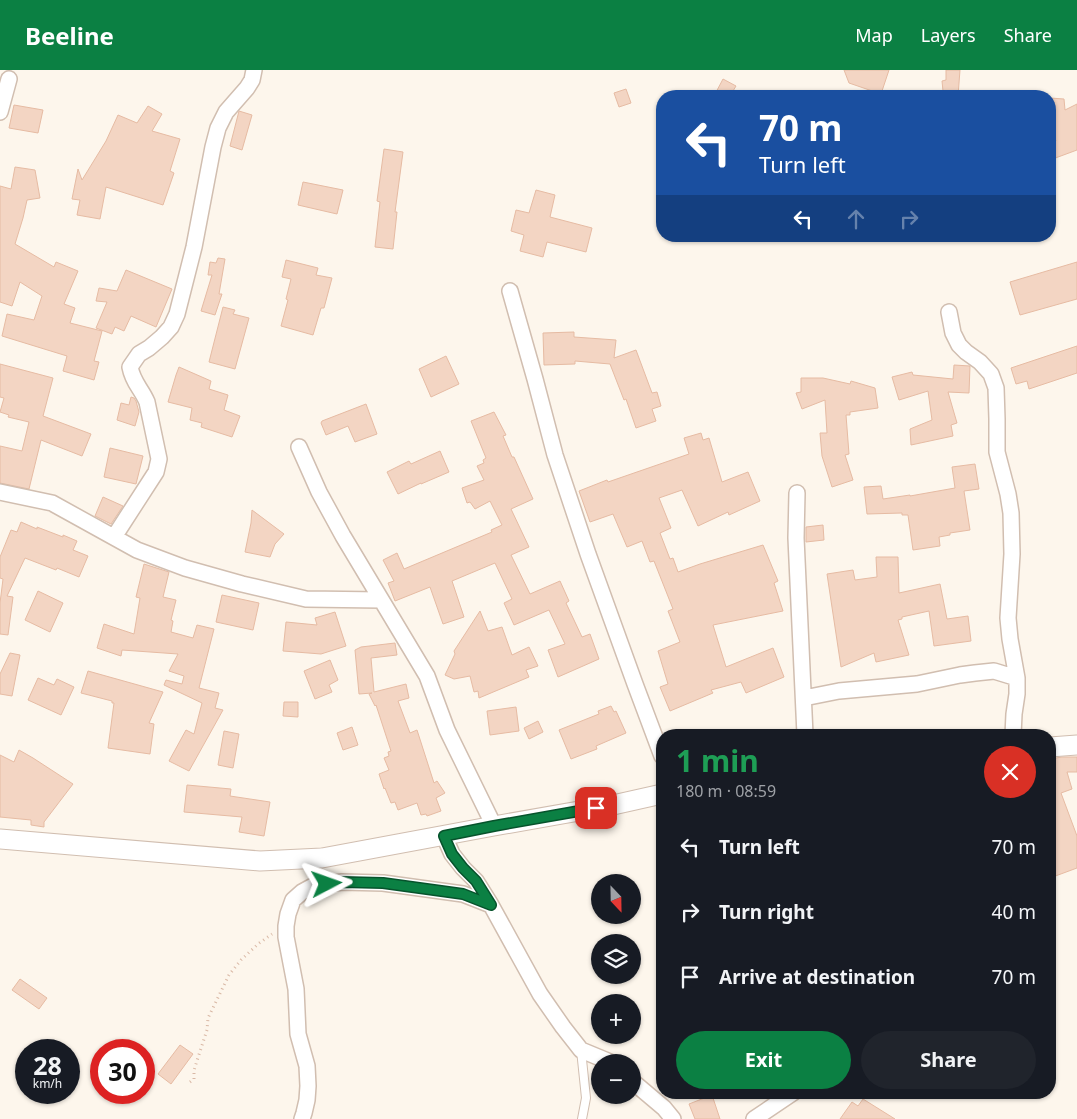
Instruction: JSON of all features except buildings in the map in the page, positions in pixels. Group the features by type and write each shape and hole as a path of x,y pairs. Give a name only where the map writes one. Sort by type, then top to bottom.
{"street":[{"path":"114,537 156,472 159,459 147,402 144,394 133,379 130,367 139,354 156,342 171,327 177,314 194,246 212,147 226,112 247,88 252,80 254,70"},
{"path":"0,112 9,79"},
{"path":"510,291 555,455 588,554 656,740"},
{"path":"950,312 953,333 959,345 986,368 991,374 996,388 996,452 1008,494 1011,513 1012,554 1008,618 1017,678 1014,729"},
{"path":"299,448 319,492 343,536 427,676 446,730 494,826"},
{"path":"0,492 52,503 137,550 185,568 306,599 382,600"},
{"path":"797,494 796,538 805,729"},
{"path":"804,698 839,691 916,684 994,671 1017,678"},
{"path":"1056,747 1077,745"},
{"path":"0,839 260,861 322,858 613,805 656,795"},
{"path":"444,836 452,854 476,881 491,905 540,994 581,1050 591,1054"},
{"path":"302,1119 307,1100 307,1066 298,1034 296,989 286,937 286,926 293,900 313,886 342,882 383,883 463,894 491,905"},
{"path":"641,1089 664,1108 673,1119"},
{"path":"754,1119 784,1099"}],"lane":[{"path":"581,1050 586,1098 582,1119"}],"path":[{"path":"190,1082 194,1079 194,1070 207,1030 208,1018 229,975 258,944 286,926"}],"route":[{"path":"327,884 342,882 383,883 431,889 463,894 491,905 476,881 452,854 444,836 596,808"}]}
